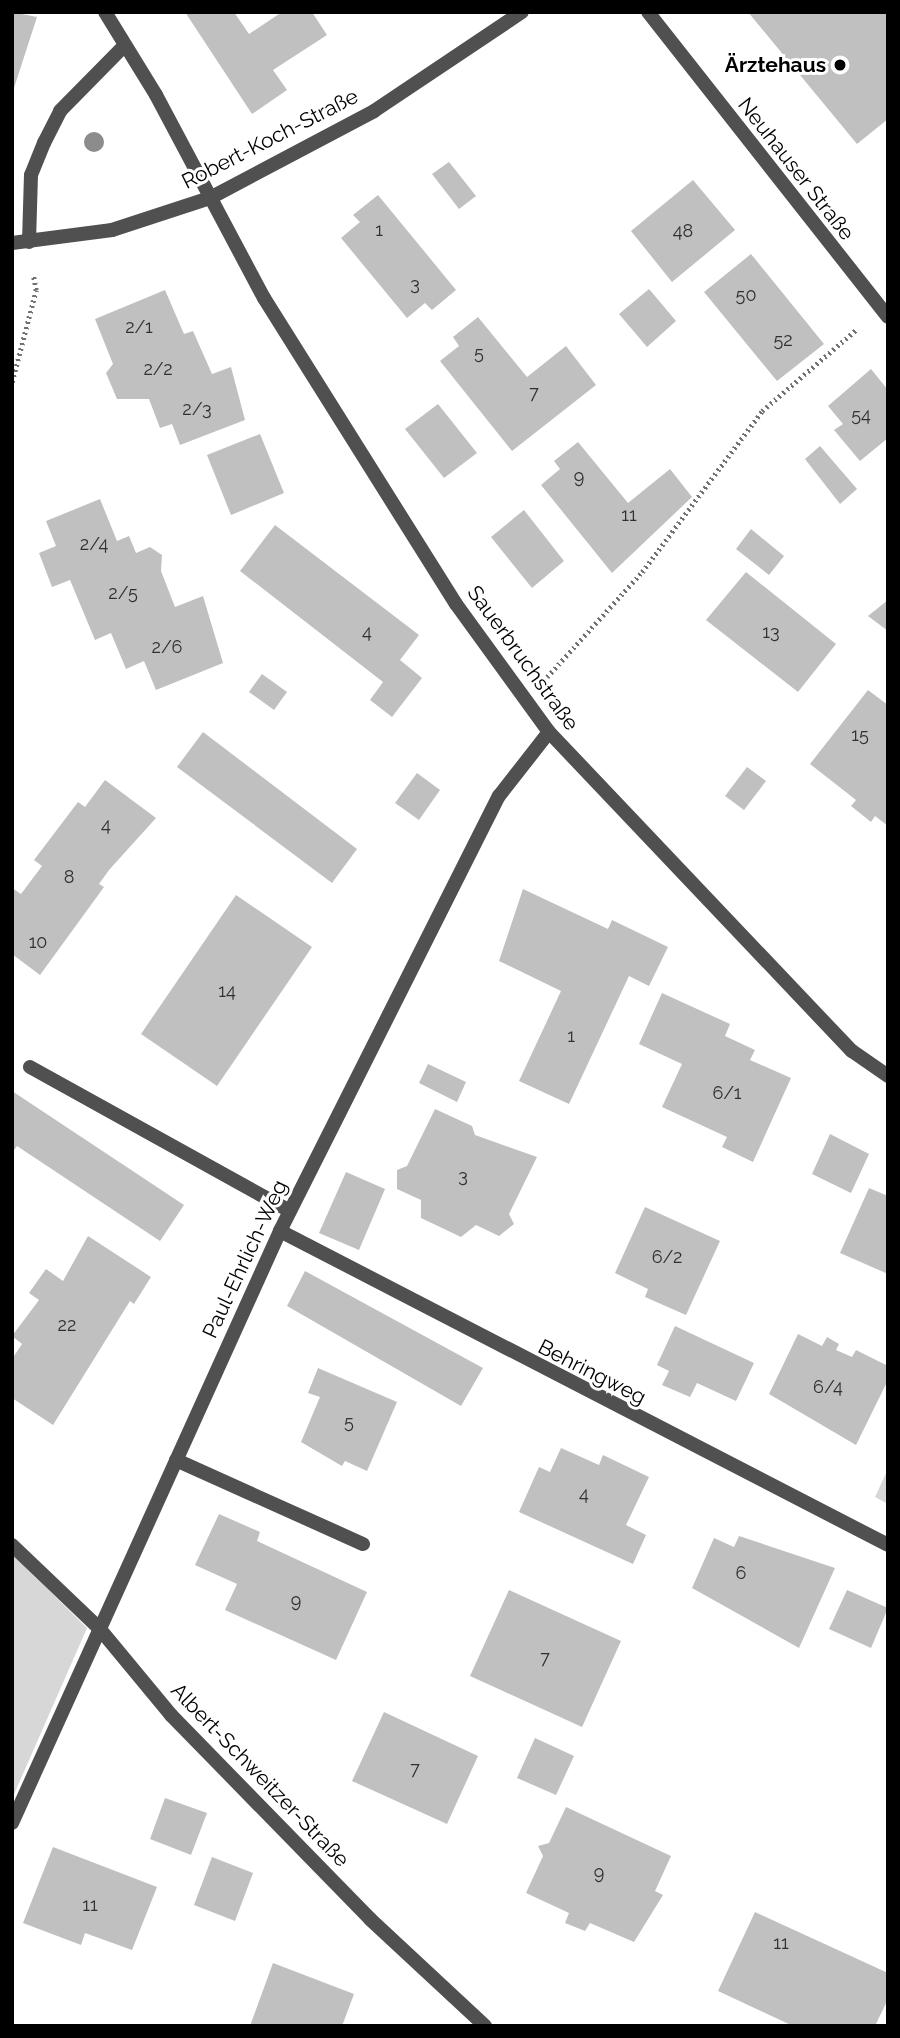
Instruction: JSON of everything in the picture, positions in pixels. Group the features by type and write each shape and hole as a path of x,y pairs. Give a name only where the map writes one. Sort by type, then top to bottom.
{"street":[{"name":"Sauerbruchstraße","path":"104,12 211,198 264,298 456,604 549,732 852,1051 888,1076"},
{"name":"Robert-Koch-Straße","path":"12,243 112,230 211,198 374,110 522,12"},
{"name":"Neuhauser Straße","path":"648,12 884,313"},
{"path":"29,242 31,175 44,143 60,110 124,46"},
{"name":"Paul-Ehrlich-Weg","path":"12,1823 280,1231 499,796 549,732"},
{"path":"30,1067 290,1211"},
{"name":"Behringweg","path":"280,1231 888,1545"},
{"path":"176,1460 363,1544"},
{"name":"Albert-Schweitzer-Straße","path":"12,1545 99,1628 171,1716 485,2026"}],"path":[{"path":"12,382 36,290 29,242"},
{"path":"526,700 642,572 762,411 884,313"}],"shaded area":[{"path":"888,1469 888,1504 875,1497"},
{"path":"12,1554 87,1628 12,1799"}],"building":[{"path":"12,12 37,17 13,91 12,91"},
{"path":"185,12 234,12 249,34 282,12 312,12 327,35 273,70 287,90 252,114"},
{"name":"Ärztehaus","path":"748,12 888,12 888,119 857,144"},
{"path":"449,162 476,196 459,209 432,174"},
{"path":"693,180 735,230 672,282 631,231"},
{"path":"378,195 456,290 432,310 425,303 407,318 341,238 360,222 353,215"},
{"path":"751,254 824,344 777,381 704,292"},
{"path":"649,289 676,321 647,347 619,314"},
{"path":"165,290 184,334 193,331 212,374 231,367 245,420 180,445 172,424 160,428 149,399 117,399 106,373 113,364 95,319"},
{"path":"478,317 527,377 566,346 596,385 512,451 440,361 459,346 453,337"},
{"path":"871,369 888,390 888,438 860,461 834,430 843,424 828,406"},
{"path":"438,404 477,453 444,478 405,429"},
{"path":"260,434 284,493 231,515 207,455"},
{"path":"578,442 628,503 670,469 692,497 612,573 541,485 560,469 554,461"},
{"path":"820,446 857,489 840,504 805,459"},
{"path":"100,499 117,541 129,536 136,553 150,547 162,555 161,571 175,607 203,596 223,663 156,690 144,661 126,669 111,633 95,640 70,580 52,587 39,553 56,546 46,521"},
{"path":"524,510 564,561 532,588 491,537"},
{"path":"275,525 419,635 400,660 422,678 392,717 370,700 383,682 240,571"},
{"path":"751,529 784,556 769,575 736,549"},
{"path":"746,572 836,644 798,692 706,620"},
{"path":"888,600 888,631 868,616"},
{"path":"262,674 287,692 274,710 249,692"},
{"path":"868,690 888,705 888,826 875,816 871,822 851,806 856,800 810,764"},
{"path":"203,732 357,849 332,883 177,767"},
{"path":"747,767 766,781 744,810 725,796"},
{"path":"417,773 440,790 419,820 395,803"},
{"path":"105,780 156,818 109,870 99,884 104,887 40,975 12,954 12,888 21,894 42,866 34,860 78,802 85,807"},
{"path":"523,889 608,929 612,920 668,947 649,986 629,976 569,1104 519,1081 561,991 499,961"},
{"path":"236,895 312,947 217,1086 141,1034"},
{"path":"662,993 730,1024 725,1036 755,1050 750,1060 791,1078 753,1162 722,1147 727,1137 662,1107 682,1064 639,1044"},
{"path":"428,1064 466,1082 457,1102 419,1083"},
{"path":"12,1091 184,1205 160,1241 17,1146 12,1153"},
{"path":"435,1109 472,1126 475,1135 537,1157 509,1214 514,1224 499,1236 476,1225 461,1237 421,1218 421,1200 397,1189 397,1170 407,1166"},
{"path":"830,1134 869,1154 851,1193 812,1174"},
{"path":"346,1172 385,1189 359,1250 319,1233"},
{"path":"869,1188 888,1196 888,1274 840,1253"},
{"path":"645,1207 720,1241 686,1315 645,1297 648,1289 615,1273"},
{"path":"88,1236 151,1277 134,1304 130,1301 53,1425 12,1398 12,1359 22,1344 12,1336 39,1300 29,1293 46,1269 63,1281"},
{"path":"305,1271 483,1368 461,1406 287,1306"},
{"path":"675,1326 754,1363 736,1401 697,1383 690,1397 662,1385 669,1371 657,1365"},
{"path":"798,1334 822,1346 827,1337 839,1344 836,1350 852,1357 856,1350 888,1366 888,1380 856,1445 769,1394"},
{"path":"318,1368 397,1402 367,1471 345,1461 342,1466 301,1442 320,1397 308,1393"},
{"path":"561,1448 599,1465 603,1455 649,1477 626,1525 646,1535 633,1564 519,1512 539,1467 550,1472"},
{"path":"219,1514 260,1532 257,1541 367,1592 336,1660 225,1610 237,1584 195,1565"},
{"path":"739,1536 835,1568 799,1648 692,1588 714,1538 734,1547"},
{"path":"509,1590 621,1641 582,1727 470,1676"},
{"path":"847,1590 888,1608 871,1648 829,1629"},
{"path":"384,1712 478,1756 447,1824 352,1781"},
{"path":"535,1738 574,1756 556,1795 517,1778"},
{"path":"165,1798 207,1813 191,1855 150,1839"},
{"path":"566,1807 671,1856 655,1891 663,1895 634,1942 590,1923 585,1931 565,1923 569,1913 526,1893 543,1856 538,1846 549,1843"},
{"path":"53,1847 157,1887 132,1950 85,1933 81,1945 23,1923"},
{"path":"212,1857 253,1873 235,1921 194,1905"},
{"path":"755,1912 888,1973 888,1999 875,2026 793,2026 718,1991"},
{"path":"273,1963 354,1994 342,2026 250,2026"}],"place":[{"name":"Ärztehaus","path":"840,65"}]}
